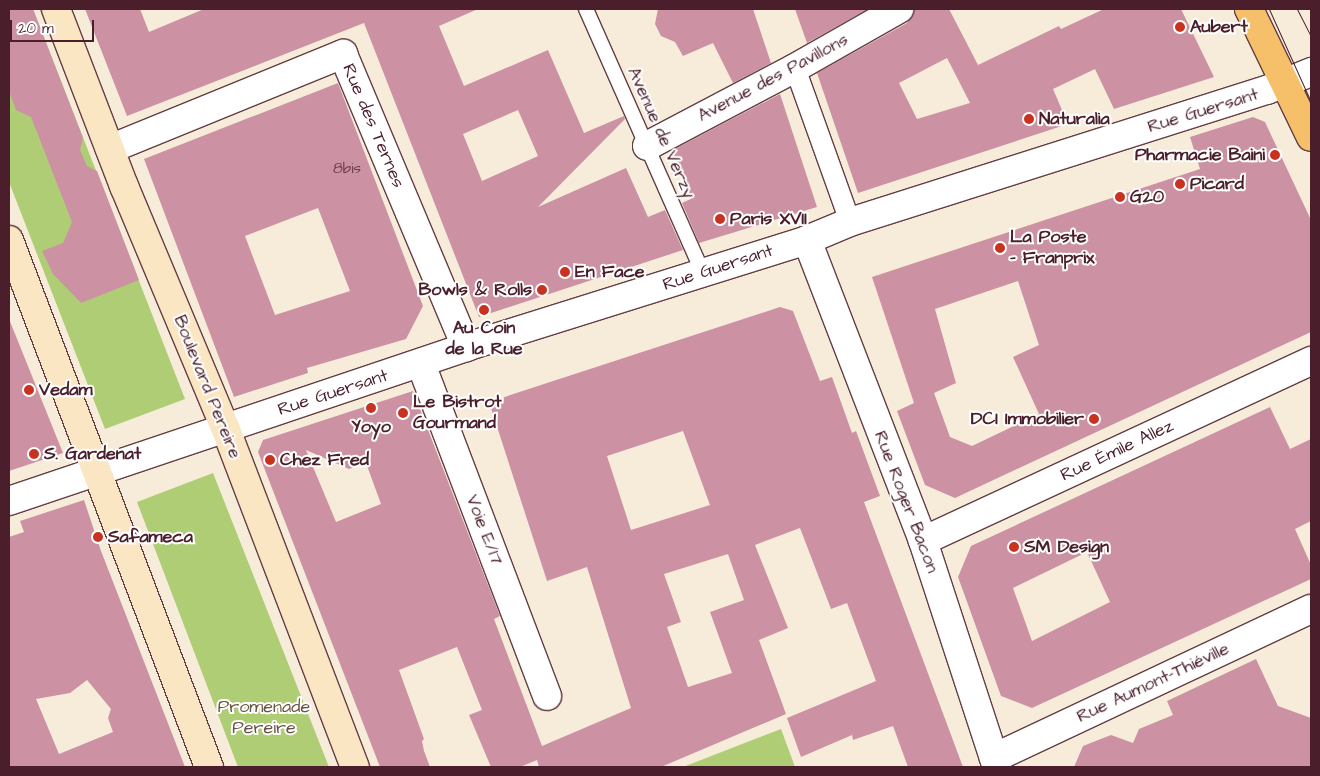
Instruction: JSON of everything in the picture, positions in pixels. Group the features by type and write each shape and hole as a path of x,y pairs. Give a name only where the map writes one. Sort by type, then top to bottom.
{"main road":[{"name":"Boulevard Pereire","path":"56,9 110,149 225,427 355,767"},
{"path":"1250,9 1311,137"},
{"path":"9,240 95,474 209,767"}],"street":[{"name":"Avenue des Pavillons","path":"646,146 795,68 899,9"},
{"name":"Rue des Ternes","path":"110,149 343,54 466,347"},
{"path":"795,68 850,222"},
{"name":"Rue Guersant","path":"9,501 95,474 225,427 421,364 466,347 807,240 850,222 1285,83 1311,72"},
{"name":"Rue Roger Bacon","path":"807,240 923,541 996,763"},
{"name":"Rue Émile Allez","path":"923,541 1311,361"},
{"name":"Voie E/17","path":"421,364 547,696"},
{"name":"Rue Aumont-Thiéville","path":"996,763 1311,608"}],"lane":[{"name":"Avenue de Verzy","path":"586,9 703,273"}],"green space":[{"path":"9,9 33,9 185,399 105,429 9,182"},
{"name":"Promenade Pereire","path":"213,473 329,767 238,767 137,502"},
{"path":"781,729 795,767 683,767"}],"building":[{"path":"9,9 33,9 83,138 80,150 87,166 97,171 139,280 81,303 53,274 42,251 63,243 72,222 31,117 16,110 9,91"},
{"path":"85,9 140,9 149,32 204,9 478,9 439,26 464,86 548,50 584,133 624,116 625,119 538,207 626,168 648,217 665,210 683,250 479,317 364,23 127,116","holes":["518,110 538,156 482,181 463,134"]},
{"path":"658,9 753,9 771,63 733,83 713,43 683,56 675,42 661,36 655,24"},
{"path":"795,9 868,9 807,43"},
{"path":"915,9 949,9 978,65 1059,26 1061,29 1104,9 1181,9 1214,77 1114,109 1095,69 1053,89 1068,124 858,193 817,73 907,23","holes":["947,58 970,103 917,119 899,83"]},
{"path":"338,83 423,306 406,339 307,368 308,373 234,397 144,159","holes":["318,208 350,291 275,315 245,236"]},
{"path":"780,94 817,207 699,243 682,203 691,199 671,151"},
{"path":"1253,117 1265,122 1311,220 1311,332 955,498 925,485 897,411 914,403 872,277 1200,169 1190,137","holes":["1018,281 1039,345 1013,357 1039,414 972,446 950,437 934,393 956,383 935,309"]},
{"path":"780,307 793,311 820,381 832,377 852,433 856,431 880,496 864,502 963,767 908,767 893,726 853,740 852,735 801,757 787,718 876,681 847,603 831,609 800,528 755,545 788,628 759,640 786,714 661,767 539,767 537,760 520,767 491,767 469,715 482,710 457,647 399,670 424,739 422,741 424,751 430,767 380,767 258,452 263,440 413,391 500,616 494,619 542,746 631,708 587,567 547,581 489,402","holes":["683,431 710,505 631,530 607,456","306,450 349,469 366,463 381,504 336,522","728,554 744,600 710,612 732,673 688,687 667,627 681,622 664,574"]},
{"path":"9,319 63,453 9,471"},
{"path":"1270,407 1290,449 1311,439 1311,521 1295,529 1311,565 1311,579 1032,708 1001,696 958,577 971,546","holes":["1087,552 1110,602 1032,641 1013,588"]},
{"path":"84,500 101,551 185,767 9,767 9,537 24,532 20,521","holes":["87,680 111,709 108,718 113,732 59,754 36,699 70,693"]},
{"path":"1256,659 1278,706 1311,718 1311,767 1074,767 1083,746 1111,735 1133,743 1139,729 1173,715 1167,701"}],"tram line":[{"path":"1269,9 1311,102"},
{"path":"1297,9 1311,37"}],"place":[{"name":"Aubert","path":"1180,27"},
{"name":"Naturalia","path":"1029,119"},
{"name":"Pharmacie Baini","path":"1275,155"},
{"name":"Picard","path":"1180,184"},
{"name":"G20","path":"1120,197"},
{"name":"Paris XVII","path":"720,219"},
{"name":"La Poste - Franprix","path":"1000,248"},
{"name":"En Face","path":"565,272"},
{"name":"Bowls & Rolls","path":"542,290"},
{"name":"Au Coin de la Rue","path":"484,310"},
{"name":"Vedam","path":"29,390"},
{"name":"Yoyo","path":"371,408"},
{"name":"Le Bistrot Gourmand","path":"403,413"},
{"name":"DCI Immobilier","path":"1094,419"},
{"name":"S. Gardenat","path":"34,454"},
{"name":"Chez Fred","path":"270,460"},
{"name":"Safameca","path":"98,537"},
{"name":"SM Design","path":"1014,547"}]}
